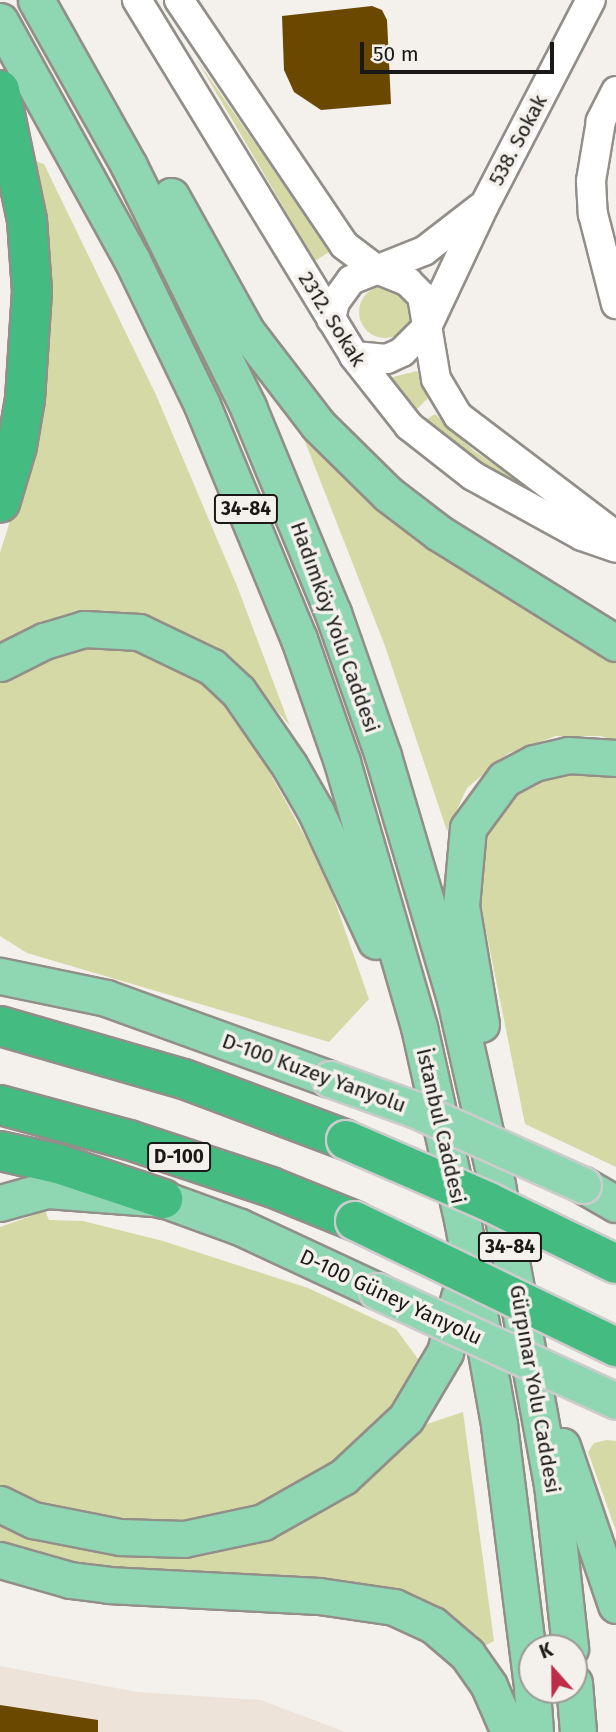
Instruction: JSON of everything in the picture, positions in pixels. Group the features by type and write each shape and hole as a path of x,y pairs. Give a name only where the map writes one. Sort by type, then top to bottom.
{"highway":[{"path":"0,90 27,220 32,291 25,399 0,503"},
{"path":"0,1026 184,1079 346,1140 489,1202 616,1264"},
{"name":"D-100","path":"0,1105 129,1140 271,1187 355,1221 616,1347"},
{"path":"0,1151 163,1199"}],"main road":[{"name":"Hadımköy Yolu Caddesi","path":"36,0 88,89 222,350 333,613 429,902 475,1091"},
{"name":"Hadımköy Yolu Caddesi","path":"0,21 132,260 235,482 342,762 419,1027"},
{"path":"88,89 132,137 246,331 318,425 388,494 439,534 616,643"},
{"path":"0,663 44,641 84,629 139,632 212,667 238,691 263,725 316,812 419,1027"},
{"path":"475,1091 481,1026 461,906 468,828 505,779 534,763 568,755 616,758"},
{"path":"0,960 61,988 106,998"},
{"name":"D-100 Kuzey Yanyolu","path":"0,976 106,998 330,1079 416,1111 583,1185 616,1204"},
{"name":"İstanbul Caddesi","path":"419,1027 463,1224"},
{"name":"Gürpınar Yolu Caddesi","path":"475,1091 539,1404 568,1634"},
{"path":"583,1185 616,1196"},
{"name":"D-100 Güney Yanyolu","path":"0,1203 47,1190 163,1199 240,1227 616,1401"},
{"path":"0,1504 33,1520 82,1532 184,1539 263,1522 305,1501 374,1452 427,1386 445,1353 457,1317 463,1224"},
{"name":"Gürpınar Yolu Caddesi","path":"463,1224 499,1425 525,1634"},
{"path":"539,1404 564,1449 616,1605"},
{"path":"0,1560 70,1580 108,1585 319,1596 394,1607 433,1625 467,1654 489,1686 509,1732"},
{"name":"Gürpınar Yolu Caddesi","path":"533,1704 535,1732"},
{"path":"576,1704 578,1732"}],"street":[{"name":"2312. Sokak","path":"137,0 354,356 409,426 473,476 582,536 616,548"},
{"path":"179,0 344,245 374,268 390,271 422,296 436,379 458,416 616,536"},
{"name":"538. Sokak","path":"427,327 484,205 591,0"},
{"path":"616,91 601,121 591,181 593,214 616,304"},
{"name":"538. Sokak","path":"374,268 424,251 484,205"},
{"path":"331,319 342,289 374,268"},
{"path":"354,356 387,359 402,352 427,327"}],"shaded area":[{"path":"0,1666 137,1692 261,1700 345,1732 0,1732"}],"green space":[{"path":"197,60 332,250 315,261"},
{"path":"34,161 44,164 156,395 237,586 290,726 250,679 204,643 160,620 69,616 28,629 0,644 0,553 30,457"},
{"path":"385,286 395,288 403,294 409,302 409,322 403,330 395,336 385,338 375,336 367,330 361,322 359,312 361,302 367,294 375,288"},
{"path":"417,371 428,398 417,409 389,378"},
{"path":"435,414 474,451 575,518 467,456 427,419"},
{"path":"302,434 423,543 616,664 616,742 601,736 556,736 509,753 467,788 447,831 385,646"},
{"path":"120,646 170,660 208,685 248,726 277,768 270,773 325,873 369,999 329,1042 27,953 0,936 0,682 60,651"},
{"path":"545,771 616,771 616,1167 525,1124 475,876 478,848 491,817 511,793"},
{"path":"45,1211 49,1220 83,1221 163,1241 308,1288 396,1329 421,1363 379,1428 340,1463 233,1518 167,1523 75,1512 10,1493 0,1487 0,1227"},
{"path":"463,1412 494,1641 477,1650 466,1637 49,1558 0,1542 0,1520 187,1556 238,1546 308,1519 362,1486 424,1425"},
{"path":"616,1441 616,1531 588,1452 594,1443"}],"building":[{"path":"372,6 382,10 387,20 391,104 321,110 294,92 284,70 282,16"},
{"path":"0,1705 98,1720 98,1732 0,1732"}]}
